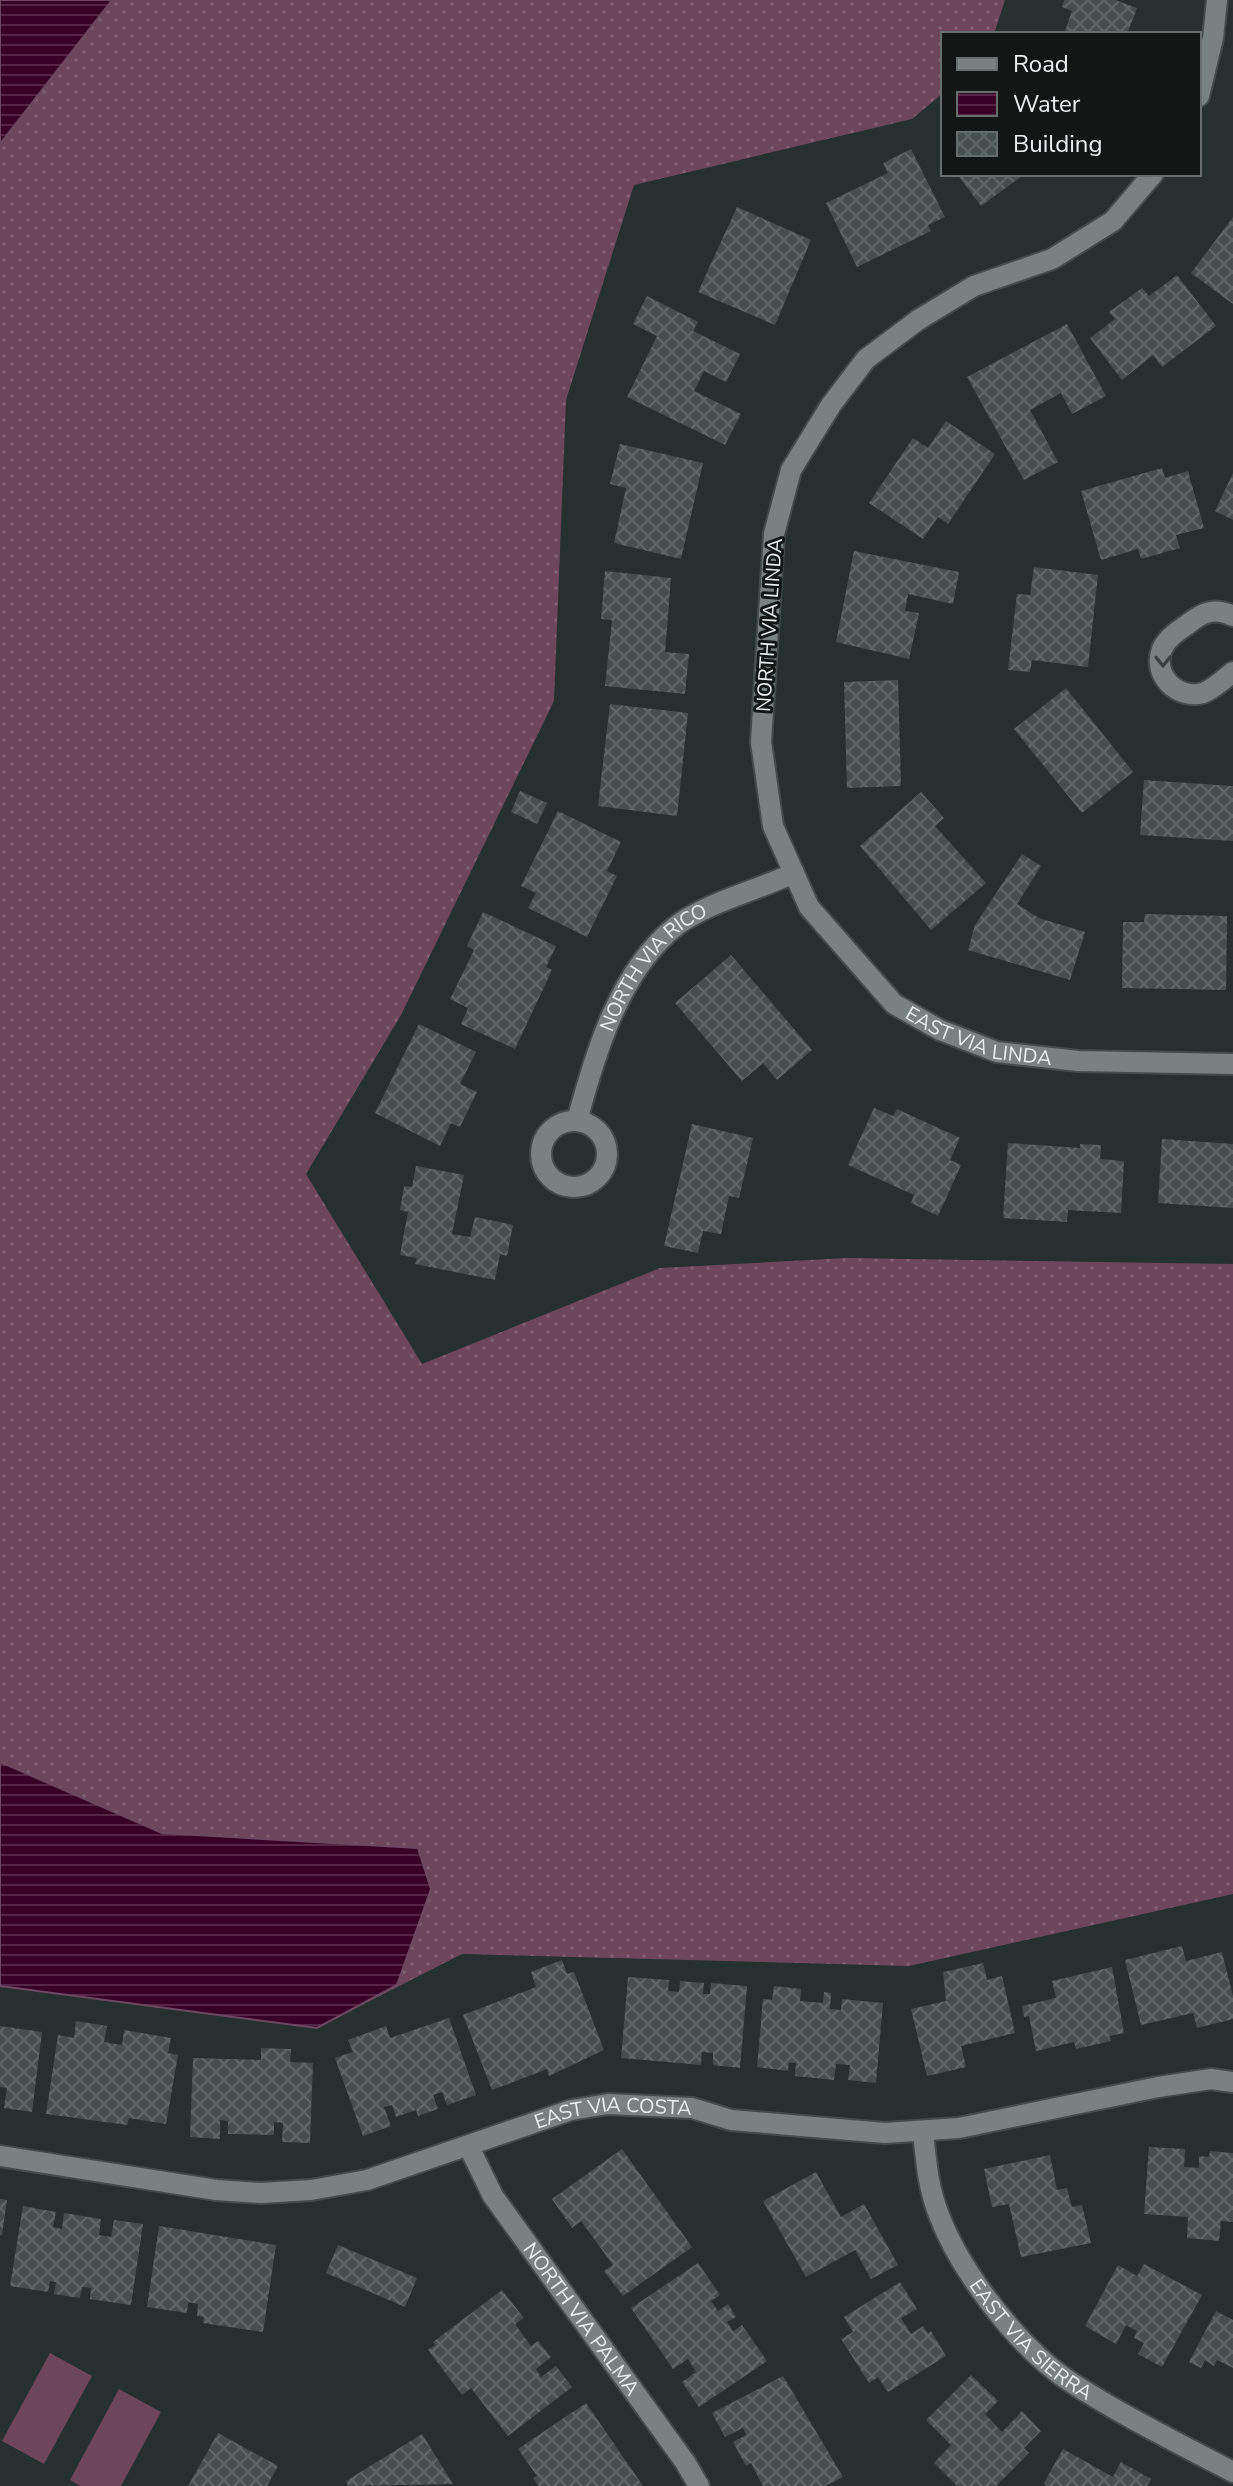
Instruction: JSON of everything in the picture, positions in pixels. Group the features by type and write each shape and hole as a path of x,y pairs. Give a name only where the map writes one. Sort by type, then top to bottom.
{"street":[{"path":"1201,88 1213,38 1217,0"},
{"name":"NORTH VIA LINDA","path":"794,873 773,826 761,742 774,534 791,470 831,405 866,359 918,320 974,286 1052,259 1113,221 1151,176"},
{"path":"1233,616 1213,611 1202,613 1170,638 1160,658 1160,669 1171,687 1190,695 1210,690 1233,672"},
{"name":"EAST VIA LINDA","path":"794,873 809,907 857,966 894,1004 940,1030 997,1052 1051,1058 1233,1064"},
{"name":"NORTH VIA RICO","path":"577,1121 592,1068 613,1017 646,956 677,925 794,873"},
{"name":"EAST VIA COSTA","path":"0,2156 170,2183 261,2193 311,2190 367,2180 571,2110 608,2104 692,2108 731,2120 766,2125 885,2133 923,2132 959,2128 1158,2087 1211,2079 1233,2082"},
{"name":"EAST VIA SIERRA","path":"923,2132 927,2173 939,2215 963,2262 995,2308 1030,2347 1066,2379 1233,2472"},
{"name":"NORTH VIA PALMA","path":"469,2147 493,2196 685,2462 699,2486"}],"shaded area":[{"path":"112,0 1005,0 995,32 941,32 941,95 912,119 634,185 566,400 554,701 401,1015 306,1174 422,1364 660,1268 847,1258 1233,1264 1233,1894 909,1966 462,1954 317,2028 0,1986 0,144"},
{"path":"50,2353 92,2376 44,2464 2,2441"},
{"path":"119,2389 161,2412 121,2486 80,2486 70,2480"}],"water":[{"path":"0,0 112,0 0,144"},
{"path":"0,1762 162,1833 418,1848 431,1889 397,1985 317,2028 0,1986"}],"building":[{"path":"1064,0 1115,0 1137,8 1128,32 1065,32 1072,11 1062,7"},
{"path":"911,149 945,217 928,225 931,231 857,267 826,203 888,173 883,163"},
{"path":"958,176 1022,176 981,206"},
{"path":"737,207 811,240 775,325 698,292"},
{"path":"1233,217 1233,304 1191,273"},
{"path":"1177,275 1216,326 1162,367 1153,355 1122,380 1090,338 1115,319 1109,312 1142,288 1149,296"},
{"path":"647,296 698,322 693,331 740,354 726,382 704,371 694,391 741,414 725,445 627,397 657,336 633,324"},
{"path":"1067,324 1106,396 1072,414 1061,393 1030,410 1058,462 1024,480 967,377"},
{"path":"946,421 995,454 948,524 938,517 923,539 869,503 913,438 928,448"},
{"path":"620,444 703,463 681,559 614,543 626,488 610,484"},
{"path":"1162,468 1165,478 1188,471 1204,528 1176,535 1180,548 1141,559 1138,549 1101,560 1081,491"},
{"path":"1233,473 1233,520 1215,511"},
{"path":"854,551 959,572 953,604 908,594 905,611 919,613 909,659 836,642"},
{"path":"1034,567 1098,575 1088,667 1032,660 1030,672 1008,670 1017,594 1030,595"},
{"path":"605,571 671,578 665,652 689,654 685,694 605,686 612,620 601,619"},
{"path":"898,680 901,786 847,788 844,682"},
{"path":"1066,688 1133,772 1082,813 1014,729"},
{"path":"610,704 688,713 677,816 598,806"},
{"path":"1144,780 1233,786 1233,841 1140,835"},
{"path":"520,791 547,803 537,824 511,812"},
{"path":"921,792 944,818 935,826 986,883 931,930 860,846"},
{"path":"558,811 621,842 607,871 617,876 587,937 528,908 536,893 521,886"},
{"path":"1022,854 1041,866 1017,904 1039,918 1085,932 1070,980 968,950 975,925"},
{"path":"483,912 556,946 546,967 552,970 515,1049 461,1024 468,1008 450,999 474,950 467,946"},
{"path":"1145,914 1227,916 1226,990 1122,988 1123,922 1144,922"},
{"path":"731,955 812,1050 777,1080 763,1063 742,1081 675,1003"},
{"path":"419,1024 476,1052 460,1084 477,1092 460,1127 451,1123 440,1146 375,1113"},
{"path":"874,1108 893,1116 897,1109 960,1138 950,1160 961,1165 938,1216 911,1203 914,1195 848,1165"},
{"path":"692,1124 753,1138 739,1198 729,1196 721,1234 703,1231 698,1253 664,1246"},
{"path":"1162,1139 1233,1144 1233,1208 1158,1203"},
{"path":"1008,1143 1080,1148 1080,1144 1101,1145 1100,1159 1124,1161 1121,1213 1068,1210 1067,1222 1003,1218"},
{"path":"416,1166 464,1175 452,1234 470,1237 475,1217 513,1225 507,1256 500,1254 495,1280 415,1264 417,1258 400,1255 408,1212 400,1210 404,1186 412,1187"},
{"path":"1182,1946 1186,1961 1222,1952 1233,1996 1233,2019 1197,2028 1193,2013 1141,2025 1125,1960"},
{"path":"562,1960 567,1974 574,1972 604,2050 549,2076 547,2069 492,2090 463,2015 536,1987 531,1972"},
{"path":"983,1963 987,1980 1002,1976 1015,2033 961,2046 966,2067 927,2076 911,2009 946,2001 943,1972"},
{"path":"1112,1967 1124,2033 1109,2036 1111,2041 1076,2049 1074,2042 1036,2051 1029,2016 1024,2017 1022,2006 1056,1998 1052,1981"},
{"path":"628,1977 669,1980 668,1991 679,1992 680,1981 704,1983 703,1994 710,1994 711,1983 747,1986 740,2068 713,2065 713,2053 702,2052 701,2065 621,2058"},
{"path":"774,1986 801,1989 800,2001 823,2003 824,1992 831,1993 830,2009 841,2010 842,1999 883,2003 876,2083 848,2080 850,2065 836,2064 834,2080 795,2076 796,2063 789,2063 788,2071 757,2067 763,1999 772,2000"},
{"path":"449,2018 476,2095 447,2105 442,2092 433,2095 438,2109 418,2116 416,2110 396,2117 392,2105 384,2107 391,2126 363,2136 335,2058 353,2052 348,2040 386,2026 390,2038"},
{"path":"76,2021 107,2026 104,2042 122,2045 124,2030 171,2038 168,2053 178,2055 166,2124 129,2118 127,2125 46,2114 58,2035 74,2038"},
{"path":"0,2026 42,2032 32,2112 4,2108 7,2088 0,2087"},
{"path":"261,2048 291,2049 290,2062 313,2063 310,2143 282,2142 283,2123 274,2122 274,2135 228,2134 228,2121 220,2120 220,2139 190,2137 193,2058 261,2060"},
{"path":"1149,2147 1185,2149 1184,2167 1199,2168 1199,2156 1209,2157 1210,2151 1233,2153 1233,2222 1221,2221 1219,2241 1187,2238 1188,2217 1144,2214"},
{"path":"622,2149 692,2247 623,2296 604,2271 613,2265 581,2221 572,2228 552,2199"},
{"path":"1050,2155 1057,2190 1067,2188 1072,2207 1082,2205 1091,2243 1021,2257 1009,2204 992,2207 984,2169"},
{"path":"816,2172 841,2217 864,2204 898,2265 871,2279 855,2250 806,2277 763,2201"},
{"path":"0,2199 7,2200 2,2235 0,2235"},
{"path":"23,2206 56,2212 53,2227 62,2229 64,2213 101,2219 99,2235 111,2237 114,2220 143,2224 131,2305 90,2299 91,2288 82,2287 80,2298 54,2294 56,2282 50,2281 48,2292 10,2286"},
{"path":"159,2226 276,2245 263,2332 203,2323 204,2317 197,2316 198,2304 188,2302 187,2313 147,2307"},
{"path":"338,2245 417,2278 405,2307 326,2273"},
{"path":"698,2263 720,2295 711,2301 718,2311 728,2304 736,2317 727,2322 733,2331 742,2325 767,2361 699,2407 682,2382 696,2372 688,2359 673,2369 631,2308"},
{"path":"1144,2264 1202,2295 1162,2367 1138,2354 1144,2343 1134,2338 1137,2331 1126,2325 1116,2344 1085,2326 1118,2265 1137,2276"},
{"path":"900,2282 917,2309 901,2318 911,2334 923,2326 928,2333 931,2331 946,2356 888,2392 878,2377 869,2383 841,2339 853,2332 844,2317"},
{"path":"502,2290 524,2318 515,2324 531,2346 538,2341 551,2357 536,2369 541,2377 556,2366 572,2387 508,2436 471,2388 462,2395 428,2350 435,2345 433,2342"},
{"path":"1216,2311 1233,2320 1233,2368 1217,2360 1214,2366 1205,2360 1201,2368 1189,2362"},
{"path":"971,2375 998,2401 985,2414 1002,2432 1022,2411 1041,2431 1024,2448 1029,2453 996,2486 957,2486 934,2463 951,2445 926,2420"},
{"path":"783,2376 843,2477 825,2486 763,2486 751,2463 746,2466 733,2442 746,2435 743,2428 725,2437 712,2413"},
{"path":"586,2403 643,2486 539,2486 533,2478 537,2476 518,2449"},
{"path":"218,2433 278,2466 267,2486 188,2486"},
{"path":"422,2434 453,2484 348,2486 346,2481"},
{"path":"1063,2449 1113,2477 1121,2462 1151,2479 1147,2486 1046,2486 1044,2483"}]}
